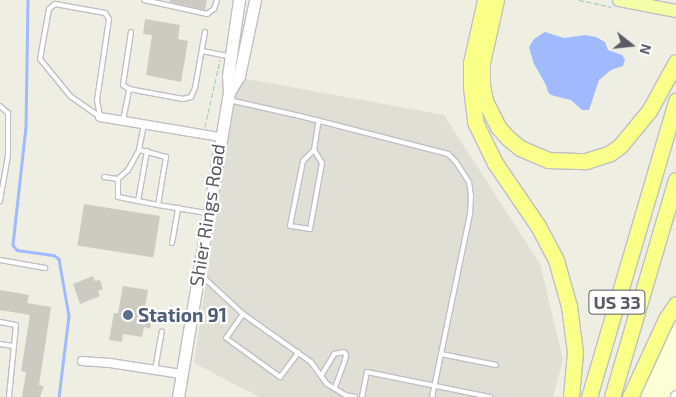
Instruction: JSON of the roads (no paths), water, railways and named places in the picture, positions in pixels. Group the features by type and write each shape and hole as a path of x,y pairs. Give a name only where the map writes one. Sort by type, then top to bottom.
{"highway":[{"path":"485,0 472,63 471,86 475,122 495,163 538,226 556,260 570,306 575,352 570,397"},
{"path":"496,0 482,63 482,86 485,101 491,116 508,138 520,148 548,160 586,161 610,153 620,146 650,111 676,62"},
{"name":"US 33","path":"588,397 676,101"},
{"name":"US 33","path":"612,397 676,180"},
{"path":"630,397 666,319 676,304"}],"main road":[{"name":"Shier Rings Road","path":"178,397 228,96 226,55 239,0"},
{"path":"243,0 239,32 245,48"},
{"name":"Shier Rings Road","path":"228,96 239,76 255,0"},
{"path":"619,0 671,10"}],"street":[{"path":"100,117 220,138"},
{"path":"82,361 110,363 181,374"}],"lane":[{"path":"144,0 207,14 214,9 217,0"},
{"path":"169,7 170,0"},
{"path":"55,4 106,13 109,19 97,100 100,117 71,97 40,59 49,9 55,4"},
{"path":"131,32 123,85 129,89 183,99 191,97 195,88 205,32"},
{"path":"202,51 226,55"},
{"path":"123,121 129,89"},
{"path":"228,96 448,154 456,162 469,182 471,196 470,214 432,397"},
{"path":"0,106 8,113 8,155 0,201"},
{"path":"314,150 322,163 310,229 290,226 303,161 314,150 319,120"},
{"path":"144,124 139,150 128,170 118,179 118,198 208,214"},
{"path":"139,150 166,157 158,205"},
{"path":"138,201 147,151"},
{"path":"104,177 118,179"},
{"path":"172,243 178,208"},
{"path":"0,260 45,268"},
{"path":"198,272 243,314 300,352 327,384 355,397"},
{"path":"243,314 226,338 280,377 300,352"},
{"path":"0,322 16,325 9,397"},
{"path":"156,370 162,332"},
{"path":"0,344 13,346"},
{"path":"321,376 334,354 344,352 346,360 335,388"},
{"path":"441,354 496,366"},
{"path":"362,397 367,372 490,397"}],"water":[{"path":"545,32 564,38 585,35 596,37 605,42 608,50 622,55 625,60 623,66 611,70 599,80 589,110 582,110 571,100 551,95 548,92 534,64 529,47 534,39"}],"waterway":[{"path":"28,0 26,127 13,245 17,250 54,255 59,259 69,316 59,397"}],"place":[{"name":"Station 91","path":"128,315"}]}
